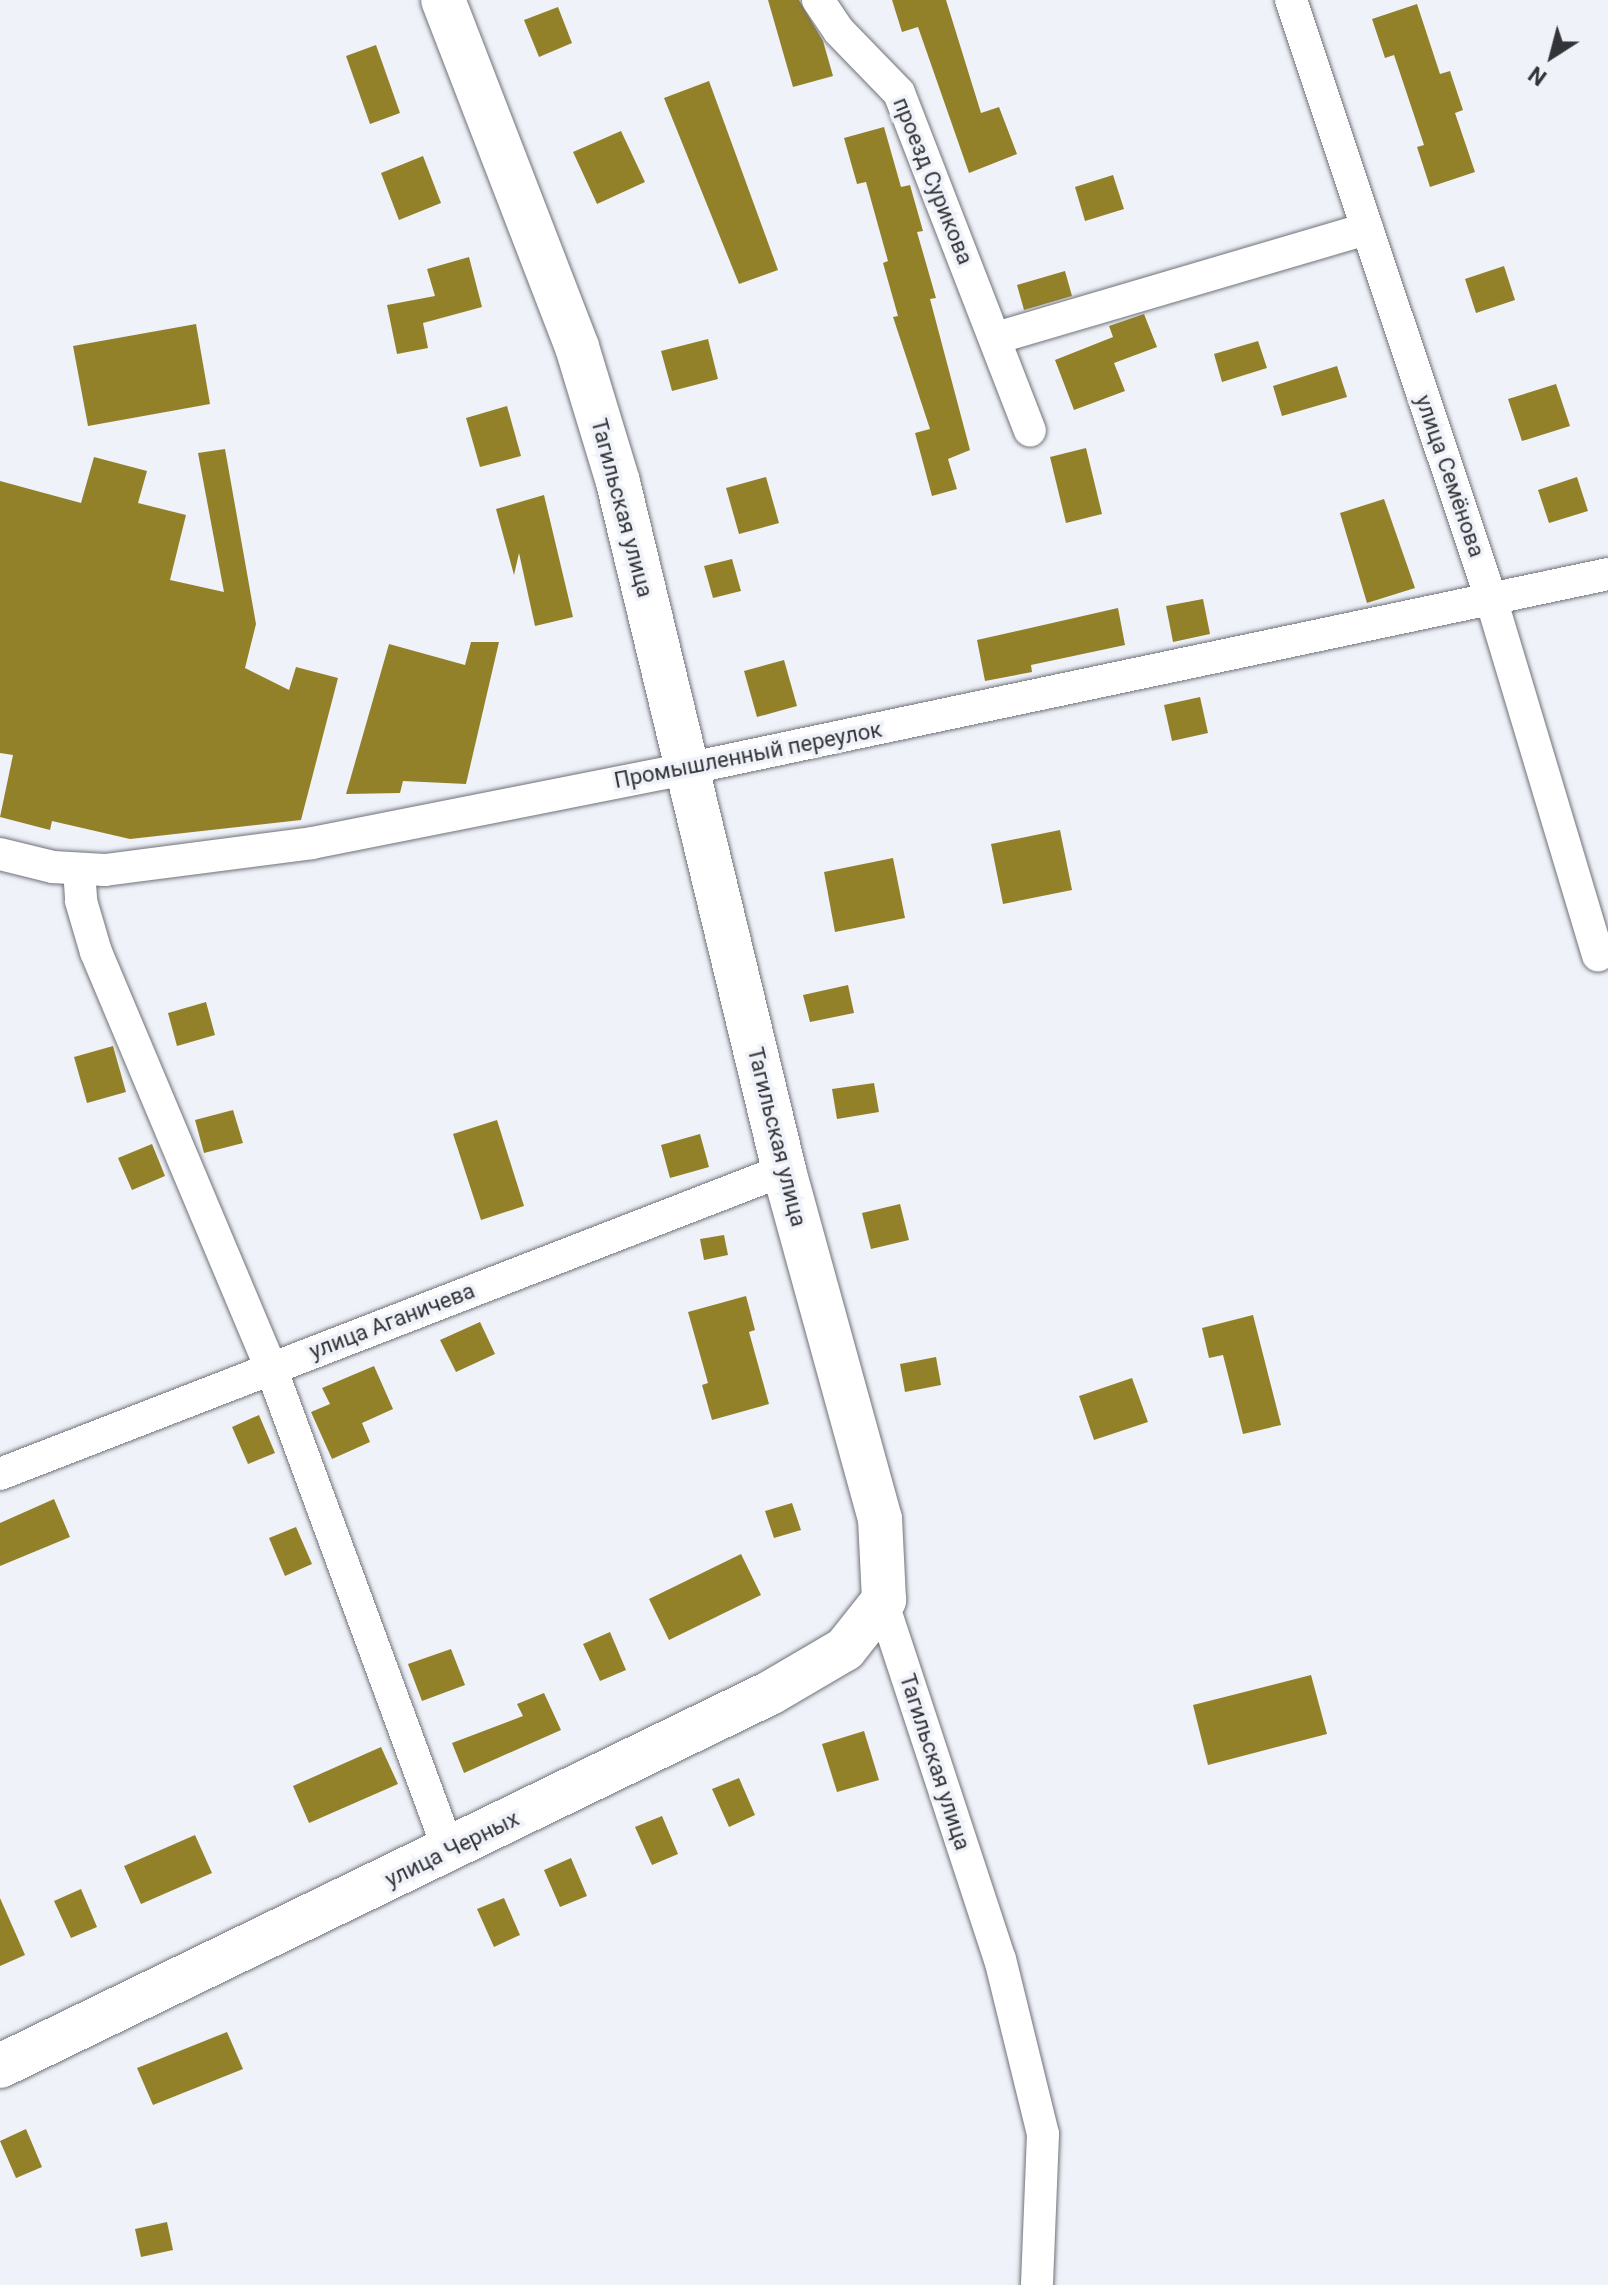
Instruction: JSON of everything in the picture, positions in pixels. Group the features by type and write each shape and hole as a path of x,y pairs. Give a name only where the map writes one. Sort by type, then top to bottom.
{"main road":[{"name":"Тагильская улица","path":"443,0 577,347 618,482 784,1170 880,1519 883,1604"},
{"name":"улица Черных","path":"0,2066 449,1851 819,1665 860,1635 883,1604"}],"street":[{"name":"проезд Сурикова","path":"818,0 839,31 899,93 1030,430"},
{"name":"улица Семёнова","path":"1291,0 1492,602 1598,955"},
{"path":"996,338 1367,229"},
{"name":"Промышленный переулок","path":"0,854 79,869 143,868 312,843 1492,602 1608,574"},
{"path":"79,869 81,901 96,952 271,1368 449,1851"},
{"name":"улица Аганичева","path":"0,1474 784,1170"},
{"name":"Тагильская улица","path":"883,1604 1000,1959 1043,2134 1037,2285"}],"building":[{"path":"768,0 799,0 823,41 833,76 793,87"},
{"path":"892,0 946,0 981,113 999,107 1017,154 969,173 918,27 902,32"},
{"path":"1417,4 1440,74 1450,71 1463,110 1455,113 1475,172 1430,187 1417,147 1424,145 1394,55 1385,58 1372,19"},
{"path":"558,7 572,43 539,57 524,20"},
{"path":"376,45 400,113 370,124 346,56"},
{"path":"709,81 778,270 739,284 664,98"},
{"path":"884,127 901,187 910,185 923,231 917,232 936,298 930,299 970,450 948,459 957,489 932,496 915,433 930,429 893,317 898,316 883,263 888,261 866,182 857,184 844,138"},
{"path":"621,131 645,182 597,204 573,152"},
{"path":"423,156 441,203 399,220 381,173"},
{"path":"1113,175 1124,209 1085,221 1075,187"},
{"path":"469,257 482,307 423,323 428,348 397,354 387,305 435,296 427,269"},
{"path":"1504,266 1515,300 1476,313 1465,279"},
{"path":"1065,271 1072,296 1024,310 1017,285"},
{"path":"1144,314 1157,347 1114,363 1125,391 1074,410 1055,360 1113,337 1109,326"},
{"path":"196,324 210,404 88,426 73,346"},
{"path":"708,339 718,379 672,391 661,351"},
{"path":"1258,341 1267,368 1222,382 1214,354"},
{"path":"1337,366 1347,397 1282,416 1273,386"},
{"path":"1556,384 1570,426 1522,441 1508,399"},
{"path":"507,406 521,456 480,467 466,418"},
{"path":"1086,448 1102,514 1066,523 1050,457"},
{"path":"225,449 256,624 245,668 289,690 296,667 338,678 301,820 130,839 52,821 50,830 0,817 13,755 0,753 0,481 81,503 94,457 147,471 138,503 186,515 170,580 224,592 198,453"},
{"path":"766,477 779,523 739,534 726,488"},
{"path":"1577,477 1588,511 1549,523 1538,490"},
{"path":"544,495 573,617 535,626 519,553 514,575 496,509"},
{"path":"1384,499 1415,588 1367,603 1340,513"},
{"path":"732,559 741,591 713,598 704,566"},
{"path":"1203,599 1210,634 1173,642 1166,606"},
{"path":"1118,608 1125,645 1031,665 1032,672 985,681 977,640"},
{"path":"471,642 499,642 466,784 403,781 400,793 346,794 389,644 465,665"},
{"path":"784,660 797,706 757,717 744,671"},
{"path":"1200,697 1208,733 1172,741 1164,705"},
{"path":"1060,830 1072,890 1003,904 991,844"},
{"path":"893,858 905,918 835,932 824,872"},
{"path":"848,985 854,1013 810,1022 803,995"},
{"path":"206,1002 215,1035 177,1046 168,1013"},
{"path":"113,1046 126,1092 87,1103 74,1057"},
{"path":"874,1083 879,1112 837,1119 832,1089"},
{"path":"233,1110 243,1143 204,1153 195,1120"},
{"path":"497,1120 524,1206 481,1220 453,1134"},
{"path":"700,1134 709,1167 670,1178 661,1145"},
{"path":"152,1144 165,1176 132,1190 118,1158"},
{"path":"900,1204 909,1240 871,1249 862,1213"},
{"path":"724,1235 728,1255 704,1260 700,1239"},
{"path":"746,1296 755,1330 749,1332 769,1404 712,1420 702,1385 708,1383 688,1312"},
{"path":"1253,1315 1281,1425 1243,1434 1223,1355 1209,1358 1202,1328"},
{"path":"480,1322 495,1354 456,1372 440,1340"},
{"path":"936,1357 941,1385 905,1392 900,1364"},
{"path":"374,1366 393,1409 362,1423 370,1442 332,1459 311,1412 330,1404 322,1388"},
{"path":"1132,1378 1148,1422 1094,1440 1079,1396"},
{"path":"259,1415 275,1453 248,1464 232,1427"},
{"path":"54,1499 70,1537 0,1566 0,1523"},
{"path":"792,1503 801,1530 774,1538 765,1511"},
{"path":"296,1527 312,1564 285,1576 269,1538"},
{"path":"741,1554 761,1595 669,1640 649,1599"},
{"path":"610,1632 626,1670 600,1681 583,1644"},
{"path":"451,1649 465,1685 422,1701 408,1664"},
{"path":"1311,1675 1327,1734 1208,1765 1193,1705"},
{"path":"544,1693 561,1730 464,1773 452,1743 523,1716 517,1704"},
{"path":"864,1731 879,1780 837,1792 822,1744"},
{"path":"381,1747 398,1784 309,1823 293,1786"},
{"path":"739,1778 755,1815 729,1827 712,1789"},
{"path":"662,1816 678,1854 652,1865 635,1827"},
{"path":"195,1835 212,1873 141,1904 124,1866"},
{"path":"571,1858 587,1896 560,1907 544,1870"},
{"path":"81,1889 97,1927 71,1938 54,1901"},
{"path":"0,1898 25,1955 0,1966"},
{"path":"504,1898 520,1935 494,1947 477,1909"},
{"path":"227,2032 243,2069 153,2105 137,2068"},
{"path":"26,2129 42,2167 16,2178 0,2141"},
{"path":"167,2222 173,2250 141,2257 135,2229"}]}
